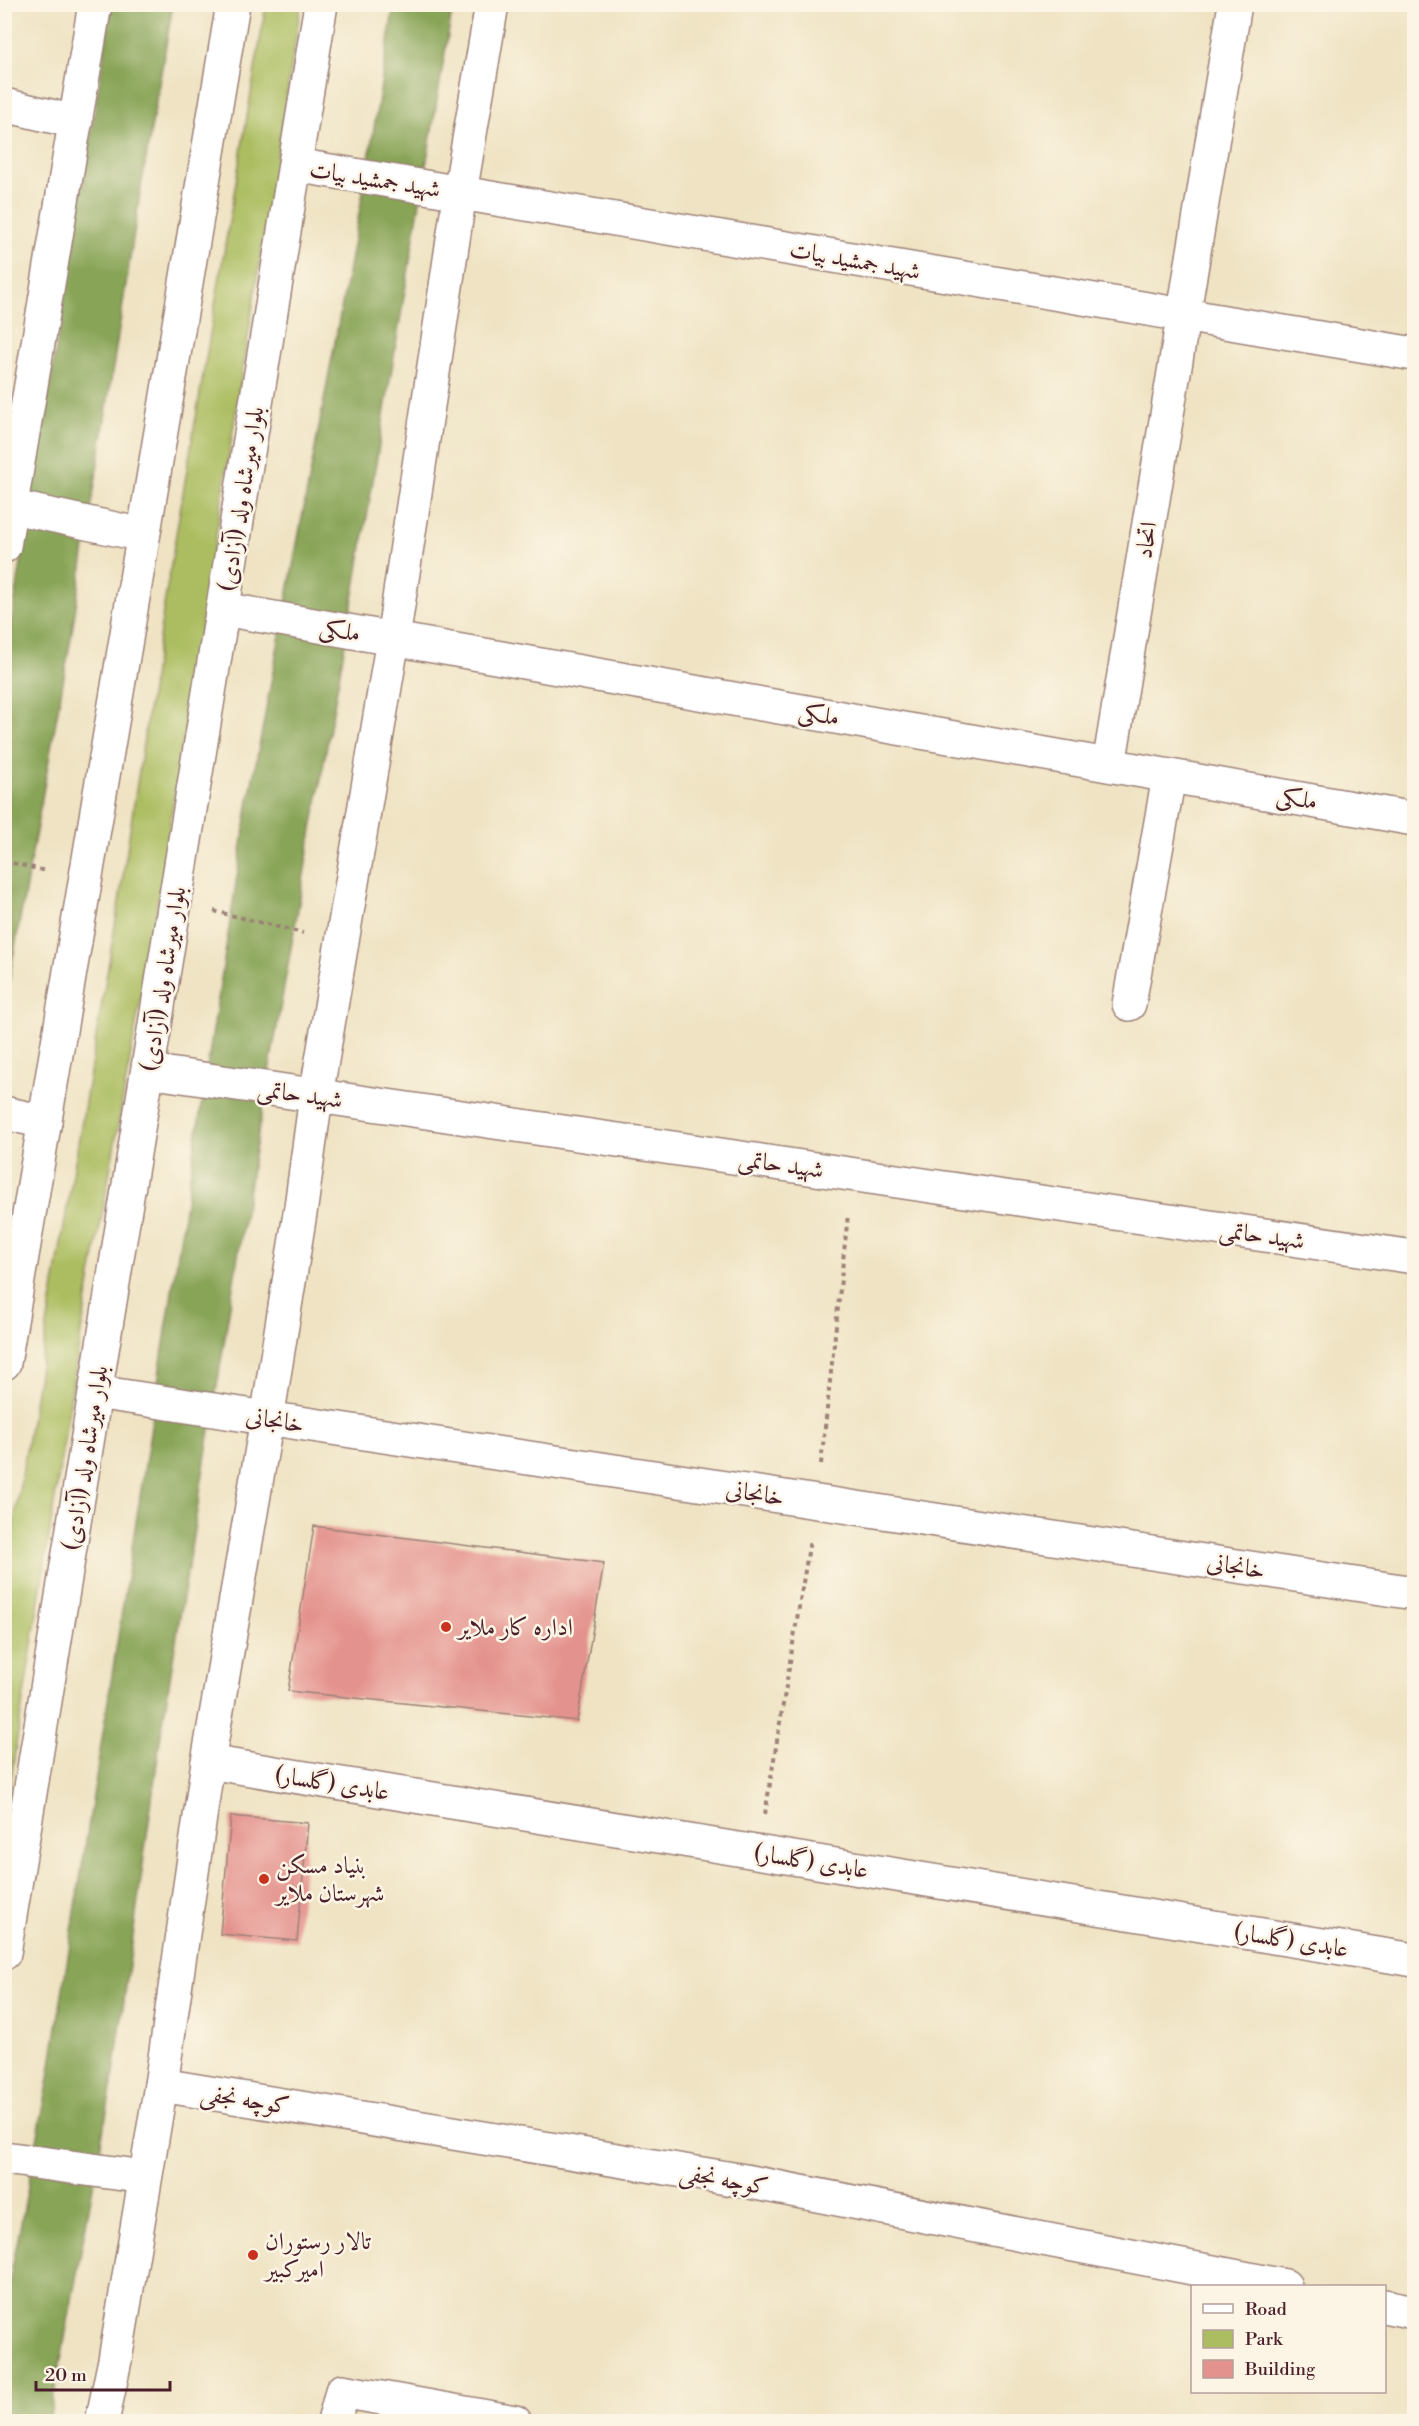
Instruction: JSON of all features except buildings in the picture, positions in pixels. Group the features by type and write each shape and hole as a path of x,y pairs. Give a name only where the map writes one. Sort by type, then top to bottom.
{"street":[{"path":"4,546 8,506 95,4"},
{"path":"4,1363 233,4"},
{"name":"بلوار میرشاه ولد (آزادی)","path":"4,1953 321,4"},
{"path":"102,2421 115,2360 161,2085 208,1762 267,1419 301,1207 316,1096 393,639 460,193 492,4"},
{"name":"اتحاد","path":"1109,765 1235,4"},
{"path":"4,105 76,122"},
{"name":"شهید جمشید بیات","path":"295,165 1414,354"},
{"path":"8,506 144,535"},
{"name":"ملکی","path":"223,609 1414,819"},
{"path":"1129,1004 1169,776"},
{"name":"شهید حاتمی","path":"148,1071 1414,1257"},
{"path":"4,1113 45,1122"},
{"name":"خانجانی","path":"96,1392 1414,1593"},
{"name":"عابدی (گلسار)","path":"208,1762 1414,1960"},
{"name":"کوچه نجفی","path":"161,2085 745,2181 1280,2285"},
{"path":"4,2158 145,2177"},
{"path":"1386,2306 1414,2312"},
{"path":"338,2406 515,2421"}],"path":[{"path":"758,1853 816,1502 853,1175"}],"green space":[{"path":"112,5 173,5 142,181 71,638 5,1002 5,661"},
{"path":"266,5 301,5 152,936 81,1332 5,1816 5,1574 120,896 164,605"},
{"path":"394,5 453,5 356,582 254,1156 160,1741 114,2073 57,2381 49,2421 5,2422 5,2305 48,2084 249,800 367,171"}],"place":[{"name":"اداره کار ملایر","path":"446,1627"},
{"name":"بنیاد مسکن شهرستان ملایر","path":"264,1879"},
{"name":"تالار رستوران امیرکبیر","path":"253,2255"}]}
